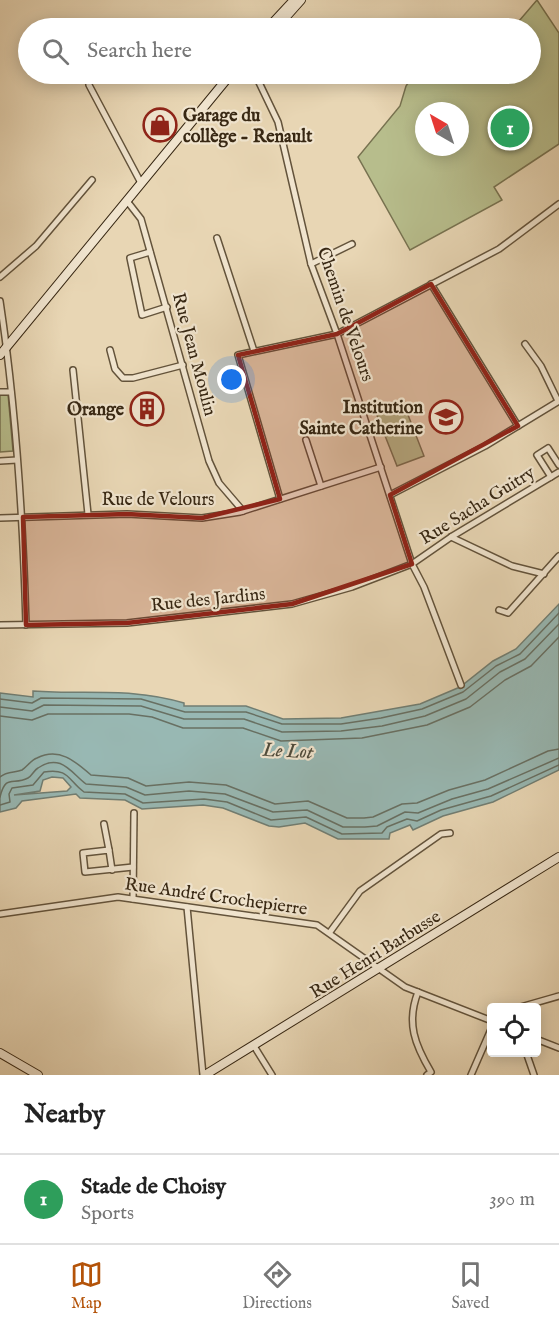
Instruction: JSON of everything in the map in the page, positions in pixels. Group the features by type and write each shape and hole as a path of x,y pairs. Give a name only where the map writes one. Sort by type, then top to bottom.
{"main road":[{"path":"277,18 294,0"},
{"path":"285,18 301,0"},
{"path":"0,355 224,84"},
{"name":"Rue Henri Barbusse","path":"204,1075 559,857"},
{"path":"0,1053 38,1075"}],"street":[{"path":"89,84 141,183"},
{"name":"Chemin de Velours","path":"260,84 278,122 311,264 337,334 412,564 424,587 461,685"},
{"path":"0,277 36,246 92,180"},
{"name":"Rue Jean Moulin","path":"127,201 141,219 209,461 219,483 243,511"},
{"path":"280,499 238,355 337,334 499,249 559,204"},
{"path":"218,238 254,351"},
{"path":"311,264 352,244"},
{"path":"150,252 130,258 142,315 167,307"},
{"path":"431,284 518,426"},
{"path":"0,301 7,347 23,517 26,625"},
{"path":"390,495 485,446 558,401 541,366 525,344"},
{"path":"110,350 115,369 123,378 133,378 183,365"},
{"path":"73,370 88,514"},
{"path":"0,392 11,392"},
{"path":"306,440 321,486"},
{"path":"551,477 537,455 548,448 559,465"},
{"path":"0,461 17,460"},
{"name":"Rue de Velours","path":"0,518 88,514 202,519 243,511 381,467"},
{"name":"Rue Sacha Guitry","path":"412,564 451,537 559,472"},
{"path":"451,537 512,566 544,574"},
{"path":"499,610 508,613 559,556"},
{"name":"Rue des Jardins","path":"0,625 127,623 292,604 351,587 412,564"},
{"path":"133,899 134,813"},
{"path":"104,824 112,870"},
{"path":"330,932 360,891 441,834 450,833"},
{"path":"109,850 83,853 85,872 133,867"},
{"name":"Rue André Crochepierre","path":"0,914 118,897 317,925 405,987 487,1018"},
{"path":"187,907 204,1075"},
{"path":"418,992 413,1006 411,1028 417,1048 430,1074"},
{"path":"534,1003 559,996"},
{"path":"471,1075 487,1038"},
{"path":"541,1041 559,1049"},
{"path":"254,1046 272,1075"},
{"path":"527,1057 534,1075"}],"highlighted area":[{"path":"431,284 518,426 390,495 412,564 292,604 127,623 26,625 23,517 127,514 202,518 280,499 238,355 337,334"}],"green space":[{"path":"537,0 559,33 559,144 494,187 502,200 410,250 358,157 400,106 407,84 541,84 541,18 522,18"},
{"path":"0,394 8,394 13,451 0,452"},
{"path":"403,402 424,456 397,466 376,413"}],"water":[{"name":"Le Lot","path":"559,604 559,770 493,802 443,816 413,830 410,825 390,833 389,839 338,839 305,823 279,827 269,826 223,808 203,805 142,809 125,800 80,798 76,794 22,801 16,808 0,812 0,693 33,697 33,691 127,693 164,698 184,703 184,706 246,706 283,719 341,718 420,704 460,687 493,661 516,649","holes":["52,777 63,778 71,787 67,791 14,795 40,791 43,780"]}],"place":[{"name":"Garage du collège - Renault","path":"160,125"},
{"name":"Stade de Choisy","path":"510,128"},
{"name":"Orange","path":"147,409"},
{"name":"Institution Sainte Catherine","path":"446,417"}]}
